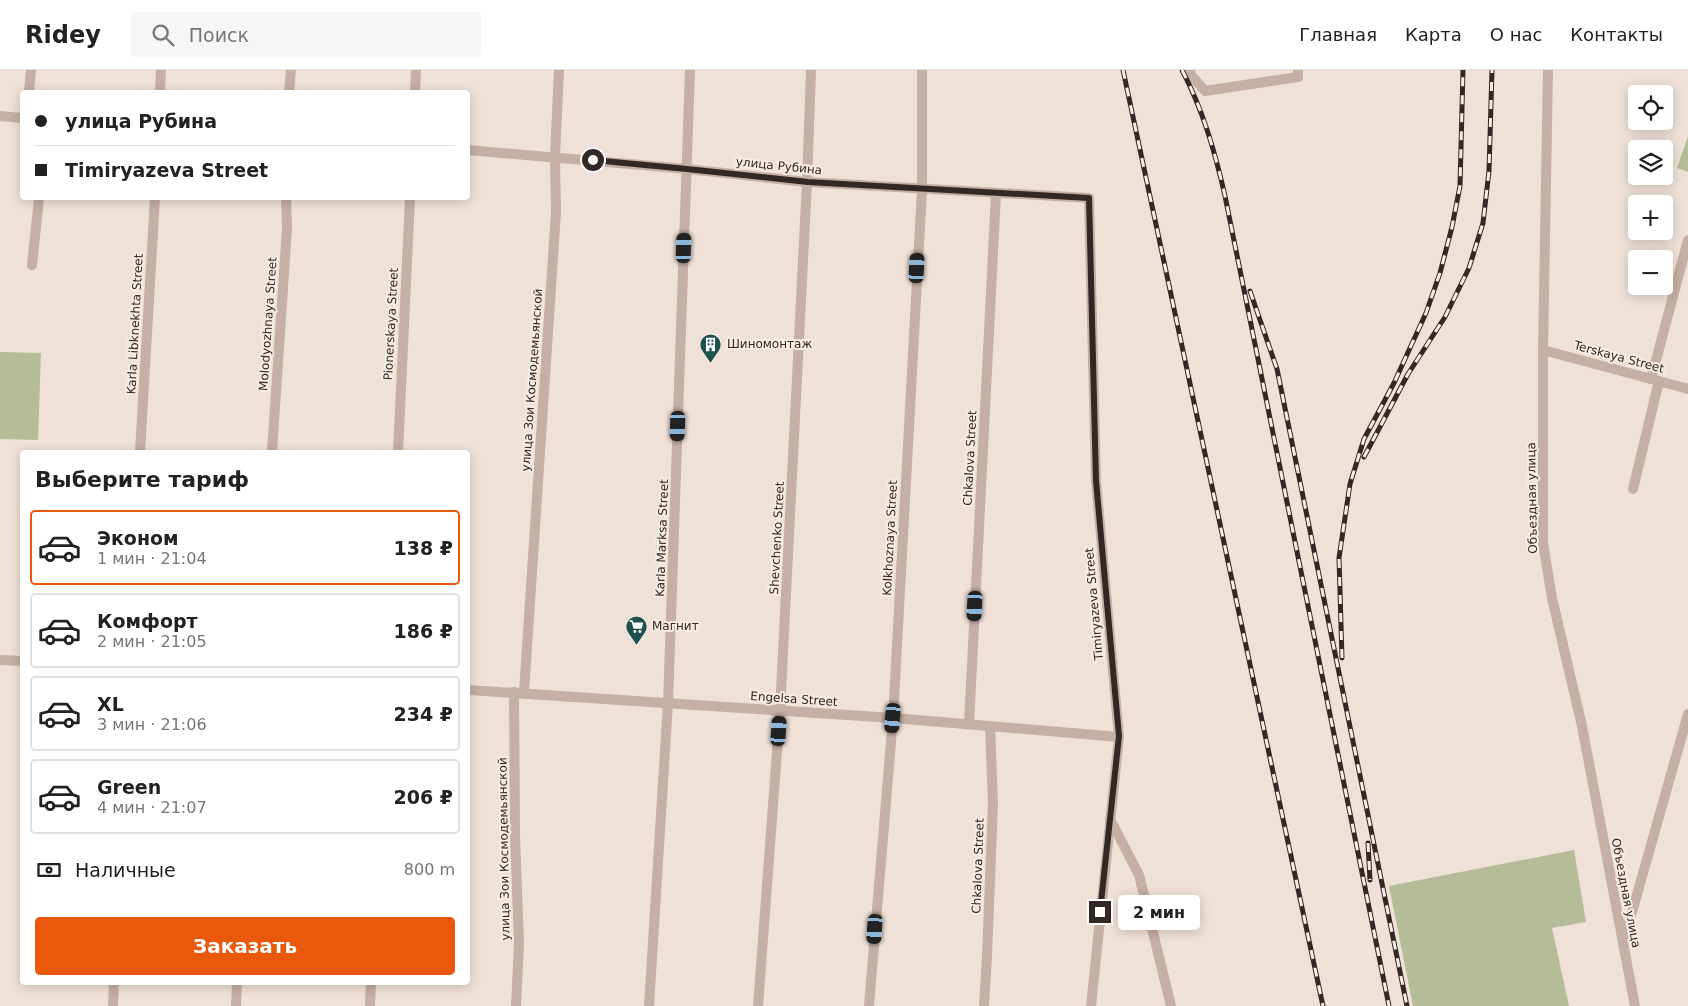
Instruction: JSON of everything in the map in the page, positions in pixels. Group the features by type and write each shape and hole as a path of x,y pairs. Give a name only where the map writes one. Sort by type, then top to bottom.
{"street":[{"path":"30,90 31,70"},
{"path":"160,90 161,70"},
{"path":"289,90 290,70"},
{"path":"415,90 416,70"},
{"name":"улица Зои Космодемьянской","path":"516,1006 519,944 519,692 556,212 555,157 559,70"},
{"name":"Karla Marksa Street","path":"649,1006 668,703 690,70"},
{"name":"Shevchenko Street","path":"758,1006 780,711 808,182 811,70"},
{"name":"Kolkhoznaya Street","path":"869,1006 893,718 922,190 922,70"},
{"path":"1190,70 1191,75 1205,90 1298,74"},
{"name":"Объездная улица","path":"1548,70 1543,350 1543,543 1552,598 1582,726 1635,1006"},
{"path":"0,116 20,118"},
{"name":"улица Рубина","path":"470,150 687,169 808,182 922,190 1089,198"},
{"name":"Chkalova Street","path":"969,724 996,194"},
{"name":"Timiryazeva Street","path":"1089,198 1096,481 1119,736 1091,1006"},
{"path":"32,265 39,200"},
{"name":"Karla Libknekhta Street","path":"140,450 155,200"},
{"name":"Molodyozhnaya Street","path":"272,450 287,228 286,200"},
{"name":"Pionerskaya Street","path":"398,450 410,200"},
{"path":"1633,489 1655,380 1688,240"},
{"name":"Terskaya Street","path":"1543,350 1688,389"},
{"path":"0,660 20,661"},
{"name":"Engelsa Street","path":"470,690 893,718 1119,736"},
{"path":"1623,946 1688,714"},
{"name":"Chkalova Street","path":"984,1006 993,803 990,726"},
{"path":"1110,819 1139,875 1171,1006"},
{"path":"113,1006 114,985"},
{"path":"236,1006 238,985"},
{"path":"370,1006 371,985"}],"green space":[{"path":"1688,136 1688,172 1677,168"},
{"path":"0,352 41,353 38,440 0,439"},
{"path":"1574,850 1586,922 1552,928 1569,1006 1413,1006 1389,886"}],"railway":[{"path":"1123,70 1323,1006"},
{"path":"1182,70 1208,131 1225,196 1389,1006"},
{"path":"1342,658 1339,558 1350,484 1364,439 1394,383 1426,313 1440,273 1460,186 1463,70"},
{"path":"1364,457 1408,374 1445,317 1469,268 1483,223 1489,171 1492,70"},
{"path":"1250,291 1277,369 1407,1006"},
{"path":"1368,843 1370,880"}],"place":[{"name":"Шиномонтаж","path":"711,363"},
{"name":"Магнит","path":"636,645"}],"route":[{"path":"593,160 808,182 922,190 1089,198 1096,481 1119,736 1100,912"}]}
